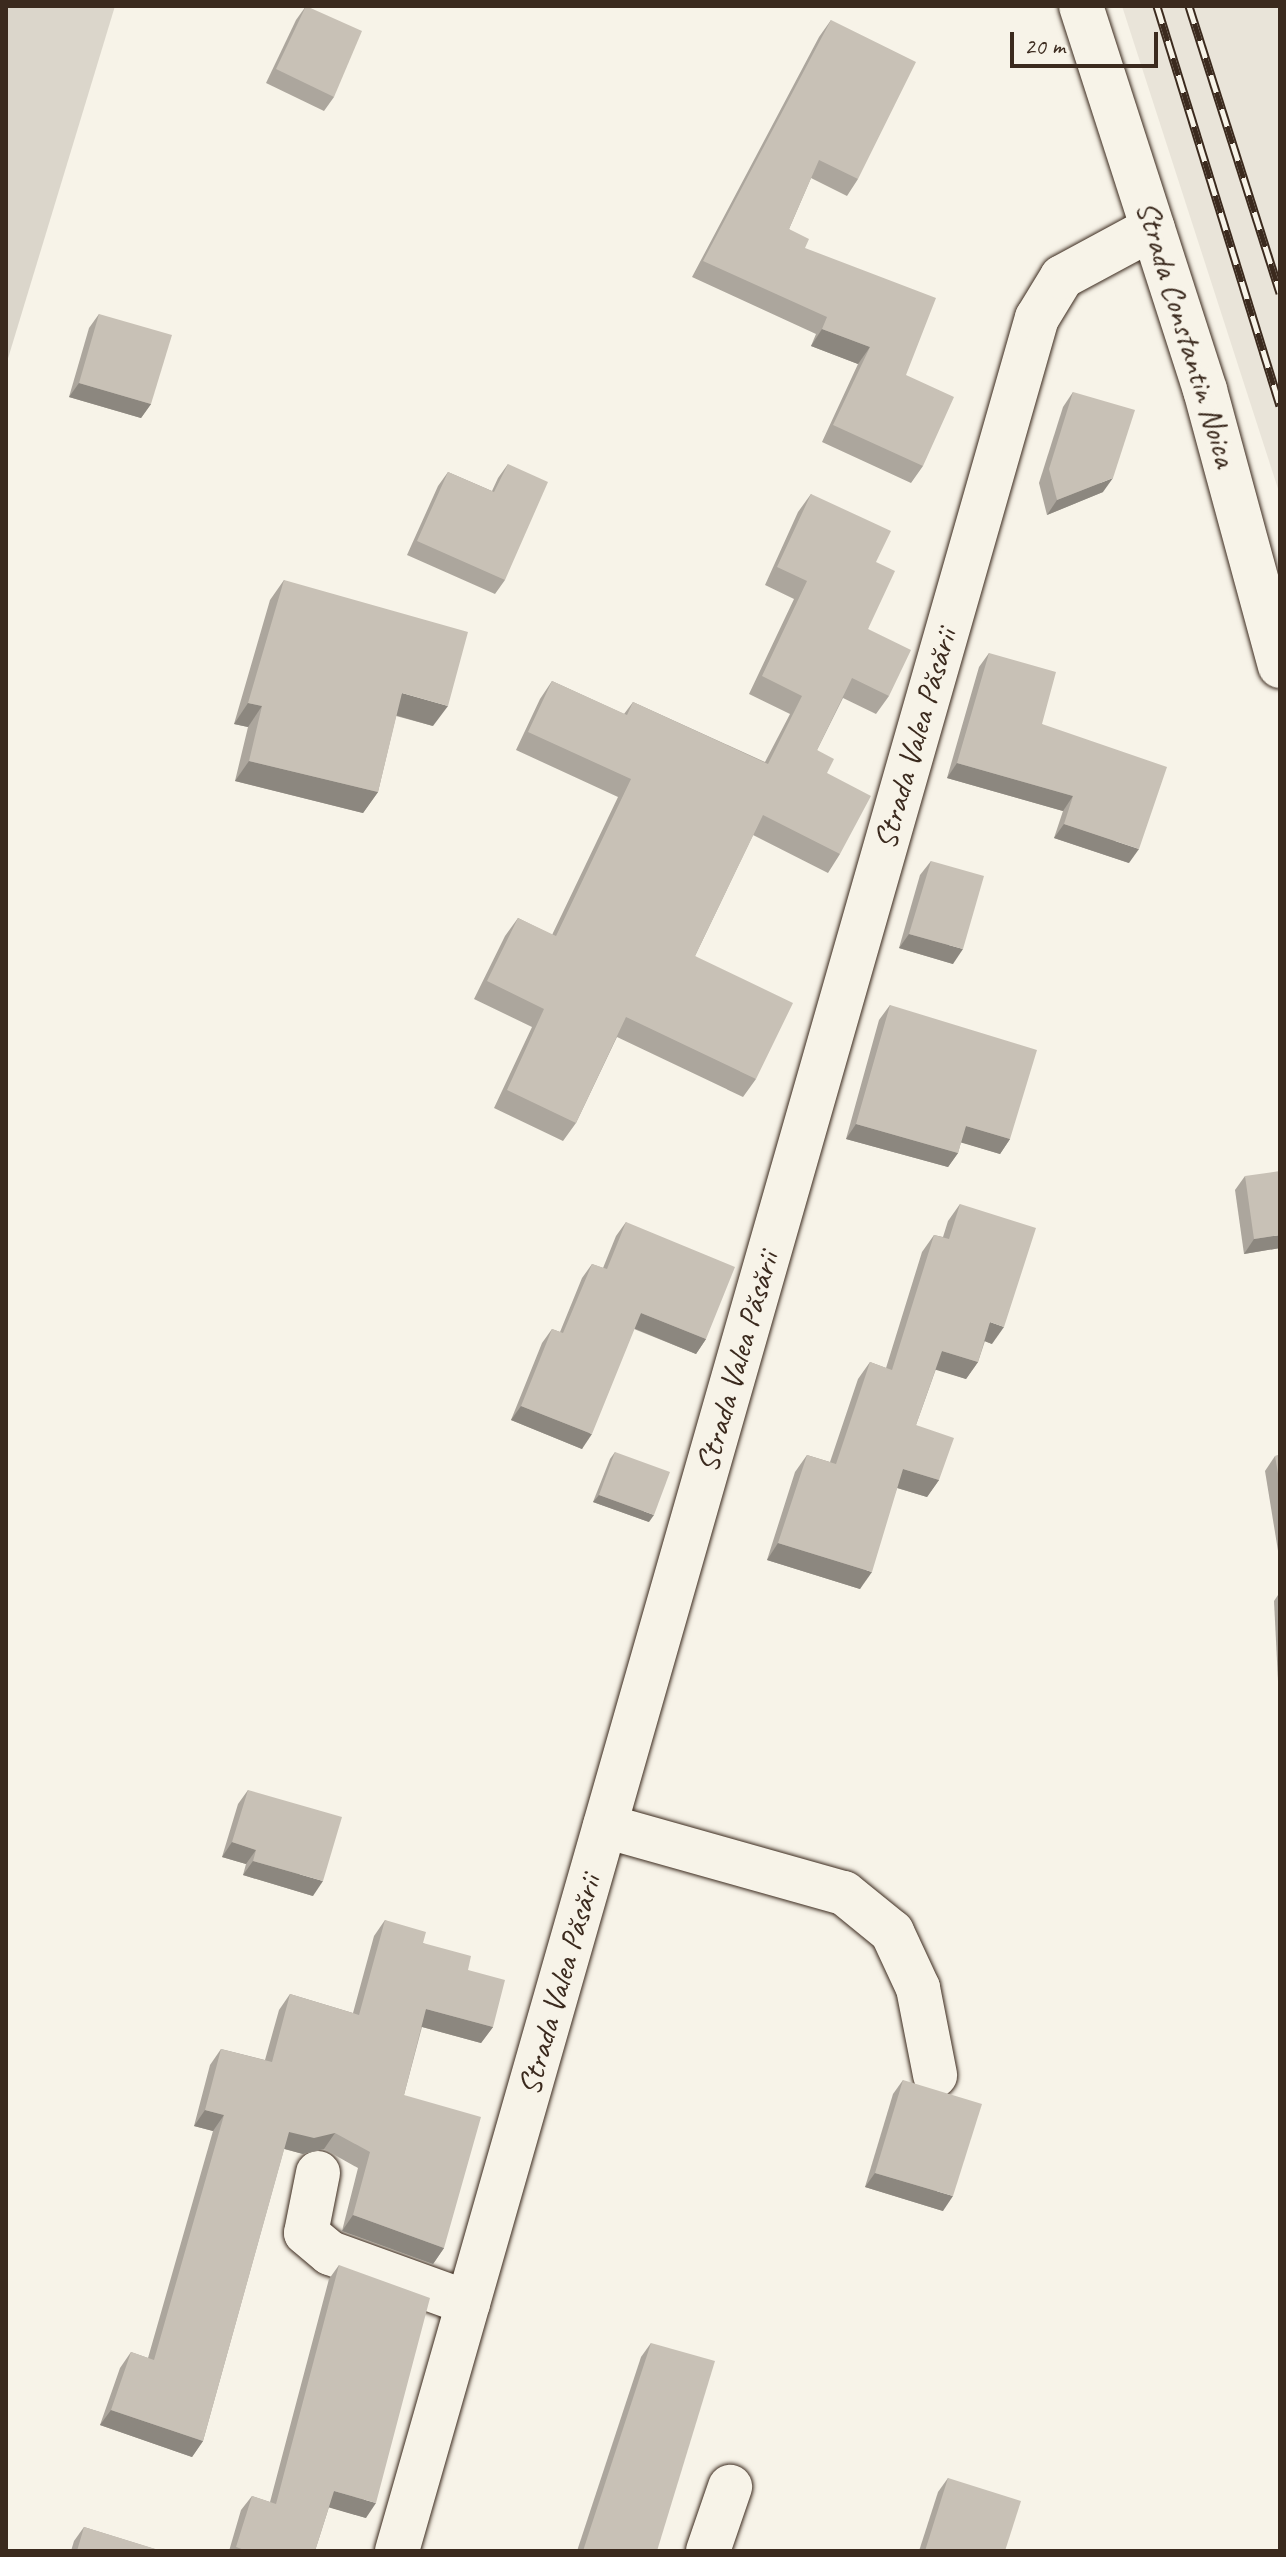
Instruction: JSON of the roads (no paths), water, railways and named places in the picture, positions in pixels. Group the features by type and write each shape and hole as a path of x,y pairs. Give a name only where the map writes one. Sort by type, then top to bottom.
{"street":[{"name":"Strada Constantin Noica","path":"1081,6 1153,228 1280,666"},
{"name":"Strada Valea Păsării","path":"397,2551 1037,318 1062,277 1153,228"},
{"path":"605,1826 844,1893 892,1932 918,1988 935,2075"},
{"path":"318,2173 306,2233 330,2253 468,2303"},
{"path":"708,2551 730,2487"}],"railway":[{"path":"1157,6 1280,406"},
{"path":"1189,6 1280,293"}]}
